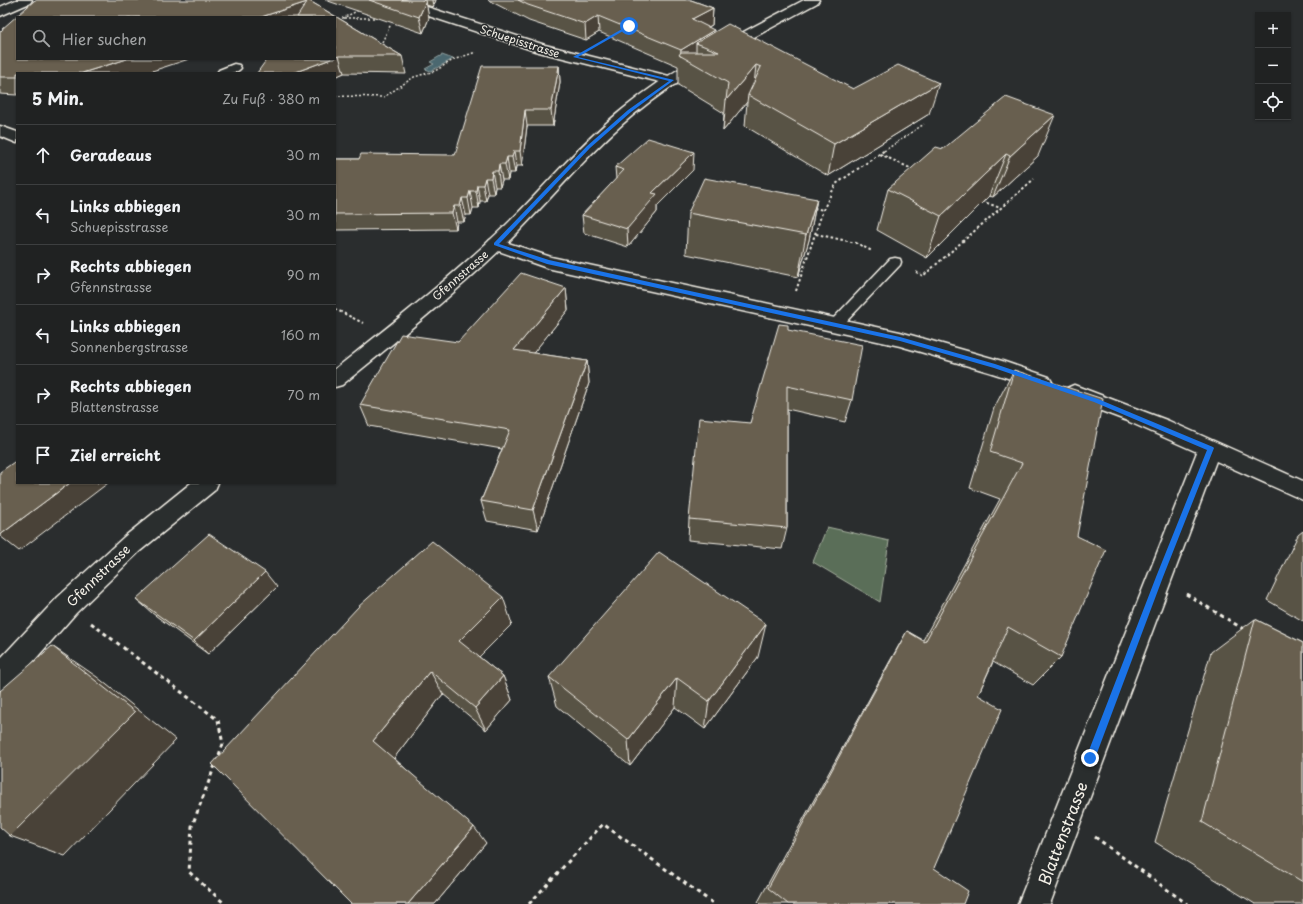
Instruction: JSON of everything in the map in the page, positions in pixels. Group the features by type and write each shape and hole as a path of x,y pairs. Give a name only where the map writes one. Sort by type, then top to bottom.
{"street":[{"path":"0,12 26,0"},
{"name":"Schuepisstrasse","path":"393,0 540,48 672,80"},
{"name":"Gfennstrasse","path":"336,379 390,336 496,244 589,147 629,111 672,80 739,40 813,0"},
{"path":"0,130 16,138"},
{"path":"496,244 547,262 900,339 995,366 1096,400 1210,448 1303,491"},
{"name":"Blattenstrasse","path":"1034,904 1210,448"},
{"name":"Gfennstrasse","path":"0,679 67,605 132,544 206,484"}],"lane":[{"path":"835,325 895,262"}],"path":[{"path":"336,22 361,9"},
{"path":"344,18 382,18"},
{"path":"382,42 391,24 387,21"},
{"path":"336,96 384,97 414,77 435,71 453,60 471,55 502,36"},
{"path":"788,315 823,210 836,184 924,124"},
{"path":"880,154 918,172"},
{"path":"816,234 856,243 923,276 1034,179"},
{"path":"980,199 1000,208"},
{"path":"808,207 823,210"},
{"path":"1159,577 1251,634"},
{"path":"67,605 218,720 223,744 192,826 189,872 224,904"},
{"path":"1068,817 1187,904"},
{"path":"529,904 603,824 714,904"}],"green space":[{"path":"827,527 889,541 880,602 813,562"}],"water":[{"path":"442,55 453,59 431,71 425,69 434,64 430,62"}],"building":[{"path":"35,0 308,0 335,16 298,16 307,2 264,16 17,16"},
{"path":"369,0 421,0 426,1 419,17"},
{"path":"518,0 691,0 713,8 692,19 714,30 681,50 598,16 585,24 528,5"},
{"path":"16,17 16,60 124,60 85,72 16,72 16,77 0,77 0,32"},
{"path":"336,17 402,56 336,57"},
{"path":"728,24 853,89 898,65 939,83 834,144 748,95 761,67 756,65 726,100 728,83 679,55 681,52 719,52 696,43"},
{"path":"266,60 328,60 296,72 258,72"},
{"path":"482,66 559,66 551,110 525,110 520,151 514,151 512,157 507,157 505,164 499,164 498,171 492,171 491,178 485,178 483,185 477,185 476,191 470,191 468,198 462,198 460,206 454,206 452,213 336,214 336,159 359,159 361,154 455,155"},
{"path":"1006,97 1055,115 1010,156 1006,154 941,216 888,189 936,147 943,149"},
{"path":"648,138 694,152 652,193 657,194 627,229 582,215 624,170 615,167"},
{"path":"704,178 817,199 806,235 688,213"},
{"path":"521,273 566,288 514,350 587,361 533,510 481,501 510,430 360,405 401,334 458,342"},
{"path":"779,324 788,325 788,330 862,345 852,400 787,386 787,528 689,519 699,418 750,423"},
{"path":"1014,370 1103,399 1077,536 1106,550 1061,657 1008,627 978,695 1002,709 934,868 968,891 963,904 788,904 768,888 907,631 925,642 1022,463 990,452"},
{"path":"16,461 16,484 69,484 0,535 0,472"},
{"path":"209,534 265,572 194,641 136,599"},
{"path":"432,541 503,597 459,641 503,676 475,708 430,671 373,741 474,827 408,904 351,904 212,764 358,607"},
{"path":"659,552 766,624 709,701 677,678 628,740 549,677"},
{"path":"1255,619 1303,643 1303,882 1202,822"},
{"path":"52,646 135,712 10,836 0,827 0,691"}],"route":[{"path":"629,26 575,57 672,80 629,111 589,147 496,244 547,262 900,339 995,366 1096,400 1210,448 1090,758"}]}
